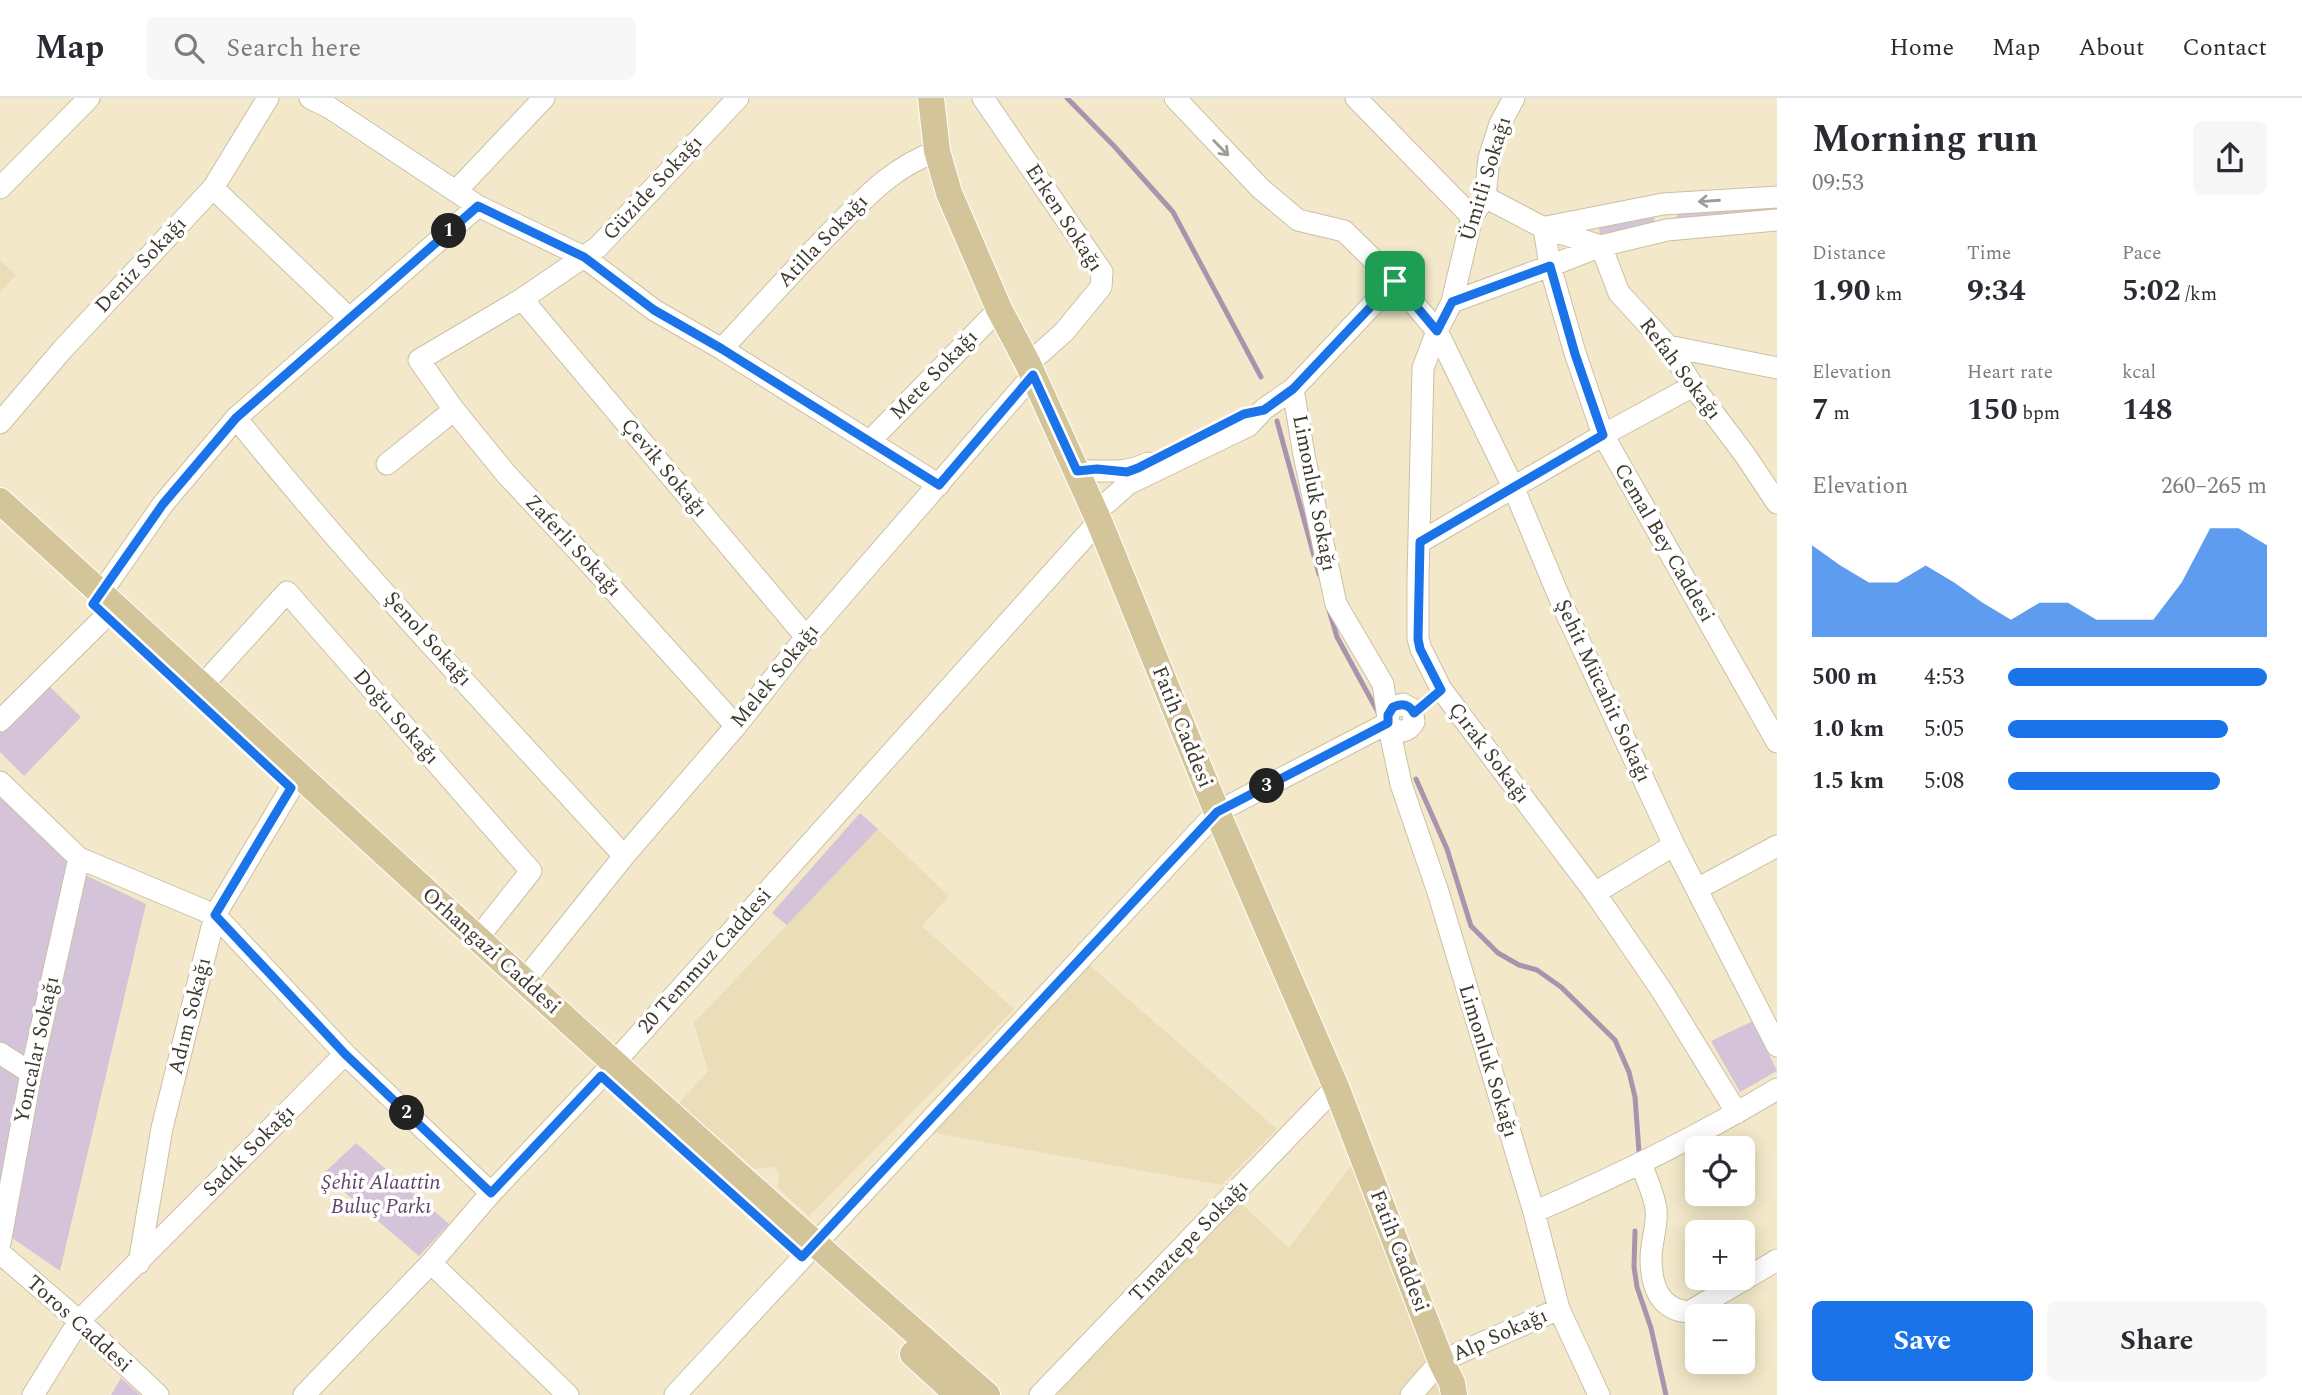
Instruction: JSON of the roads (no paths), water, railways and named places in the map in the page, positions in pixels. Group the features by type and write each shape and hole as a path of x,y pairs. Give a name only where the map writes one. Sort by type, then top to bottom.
{"main road":[{"name":"Fatih Caddesi","path":"933,99 937,151 949,193 999,309 1031,370 1077,471 1217,812 1336,1087 1441,1361 1452,1383 1454,1395"},
{"name":"Orhangazi Caddesi","path":"0,501 100,604 291,788 608,1069 808,1251 958,1395"},
{"name":"Orhangazi Caddesi","path":"0,520 202,686 523,982 608,1069"},
{"name":"Orhangazi Caddesi","path":"808,1251 987,1395"}],"street":[{"path":"0,188 89,98"},
{"name":"Deniz Sokağı","path":"0,423 62,350 213,188 268,98"},
{"path":"310,98 330,108 478,206 584,257 654,310 722,349 939,485"},
{"path":"456,191 544,98"},
{"name":"Güzide Sokağı","path":"419,360 522,299 598,247 738,98"},
{"name":"Erken Sokağı","path":"983,98 1102,272 1101,287 1031,370"},
{"path":"1175,98 1260,188 1298,220 1345,230 1395,281 1437,331"},
{"path":"1356,98 1472,217"},
{"name":"Ümitli Sokağı","path":"1452,302 1472,217 1485,197 1489,158 1500,124 1514,98"},
{"name":"Atilla Sokağı","path":"722,349 800,264 882,181 923,156 937,151"},
{"path":"213,188 349,318"},
{"path":"1485,197 1544,228 1601,246"},
{"path":"1544,228 1663,204 1777,197"},
{"path":"1663,204 1667,230"},
{"path":"0,721 100,604 163,504 236,418 478,206"},
{"path":"1452,302 1601,246 1667,230 1777,220"},
{"name":"Cemal Bey Caddesi","path":"1544,228 1550,266 1575,354 1603,435 1777,742"},
{"name":"Refah Sokağı","path":"1601,246 1619,293 1668,346 1693,386 1777,503"},
{"name":"Limonluk Sokağı","path":"1395,281 1293,389 1304,455 1336,604 1383,684 1401,784 1438,892 1534,1212 1559,1309 1599,1395"},
{"name":"Çevik Sokağı","path":"522,299 806,637"},
{"name":"Çırak Sokağı","path":"1452,302 1423,368 1418,639 1420,649 1441,690 1595,893 1662,991 1737,1113"},
{"name":"Mete Sokağı","path":"870,441 999,309"},
{"name":"Şehit Mücahit Sokağı","path":"1437,331 1514,489 1563,606 1674,845 1777,1046"},
{"path":"1668,346 1777,368"},
{"name":"Zaferli Sokağı","path":"419,360 454,410 507,475 736,726"},
{"name":"Melek Sokağı","path":"523,982 624,856 736,726 806,637 939,485 1031,370"},
{"path":"1420,542 1603,435 1693,386"},
{"name":"20 Temmuz Caddesi","path":"304,1395 431,1263 491,1193 608,1069 1108,502 1128,484 1248,426 1264,410 1293,389"},
{"path":"387,464 454,410"},
{"path":"1077,471 1097,469 1127,472 1244,414 1264,410"},
{"name":"Şenol Sokağı","path":"236,418 285,480 361,566 624,856"},
{"name":"Doğu Sokağı","path":"202,686 287,592 531,872 477,939"},
{"path":"675,1395 1217,812 1388,719 1397,731 1406,730 1414,722 1414,713 1441,690"},
{"path":"0,782 79,858 215,915 345,1054 491,1193"},
{"name":"Adım Sokağı","path":"139,1263 162,1128 215,915 291,788"},
{"path":"1595,893 1674,845"},
{"path":"1697,889 1777,846"},
{"name":"Yoncalar Sokağı","path":"0,1243 31,1073 79,858"},
{"path":"0,1053 31,1073"},
{"name":"Sadık Sokağı","path":"33,1395 79,1321 345,1054"},
{"name":"Tınaztepe Sokağı","path":"1040,1395 1336,1087"},
{"path":"1534,1212 1641,1163 1777,1089"},
{"path":"1641,1163 1656,1210 1651,1258 1656,1289 1665,1305 1678,1312 1689,1312 1777,1260"},
{"name":"Toros Caddesi","path":"0,1253 79,1321 158,1395"},
{"path":"431,1263 568,1395"},
{"name":"Alp Sokağı","path":"1441,1361 1559,1309"},
{"path":"1411,1395 1441,1361"}],"waterway":[{"path":"1067,98 1173,212 1261,377"},
{"path":"1277,421 1319,574"},
{"path":"1329,610 1337,637 1379,714"},
{"path":"1416,779 1447,849 1471,926 1498,953 1519,965 1537,970 1561,987 1615,1040 1629,1072 1635,1097 1639,1152"},
{"path":"1635,1231 1634,1267 1637,1287 1651,1328 1666,1395"}],"park label":[{"name":"Şehit Alaattin Buluç Parkı","path":"381,1195"}]}
